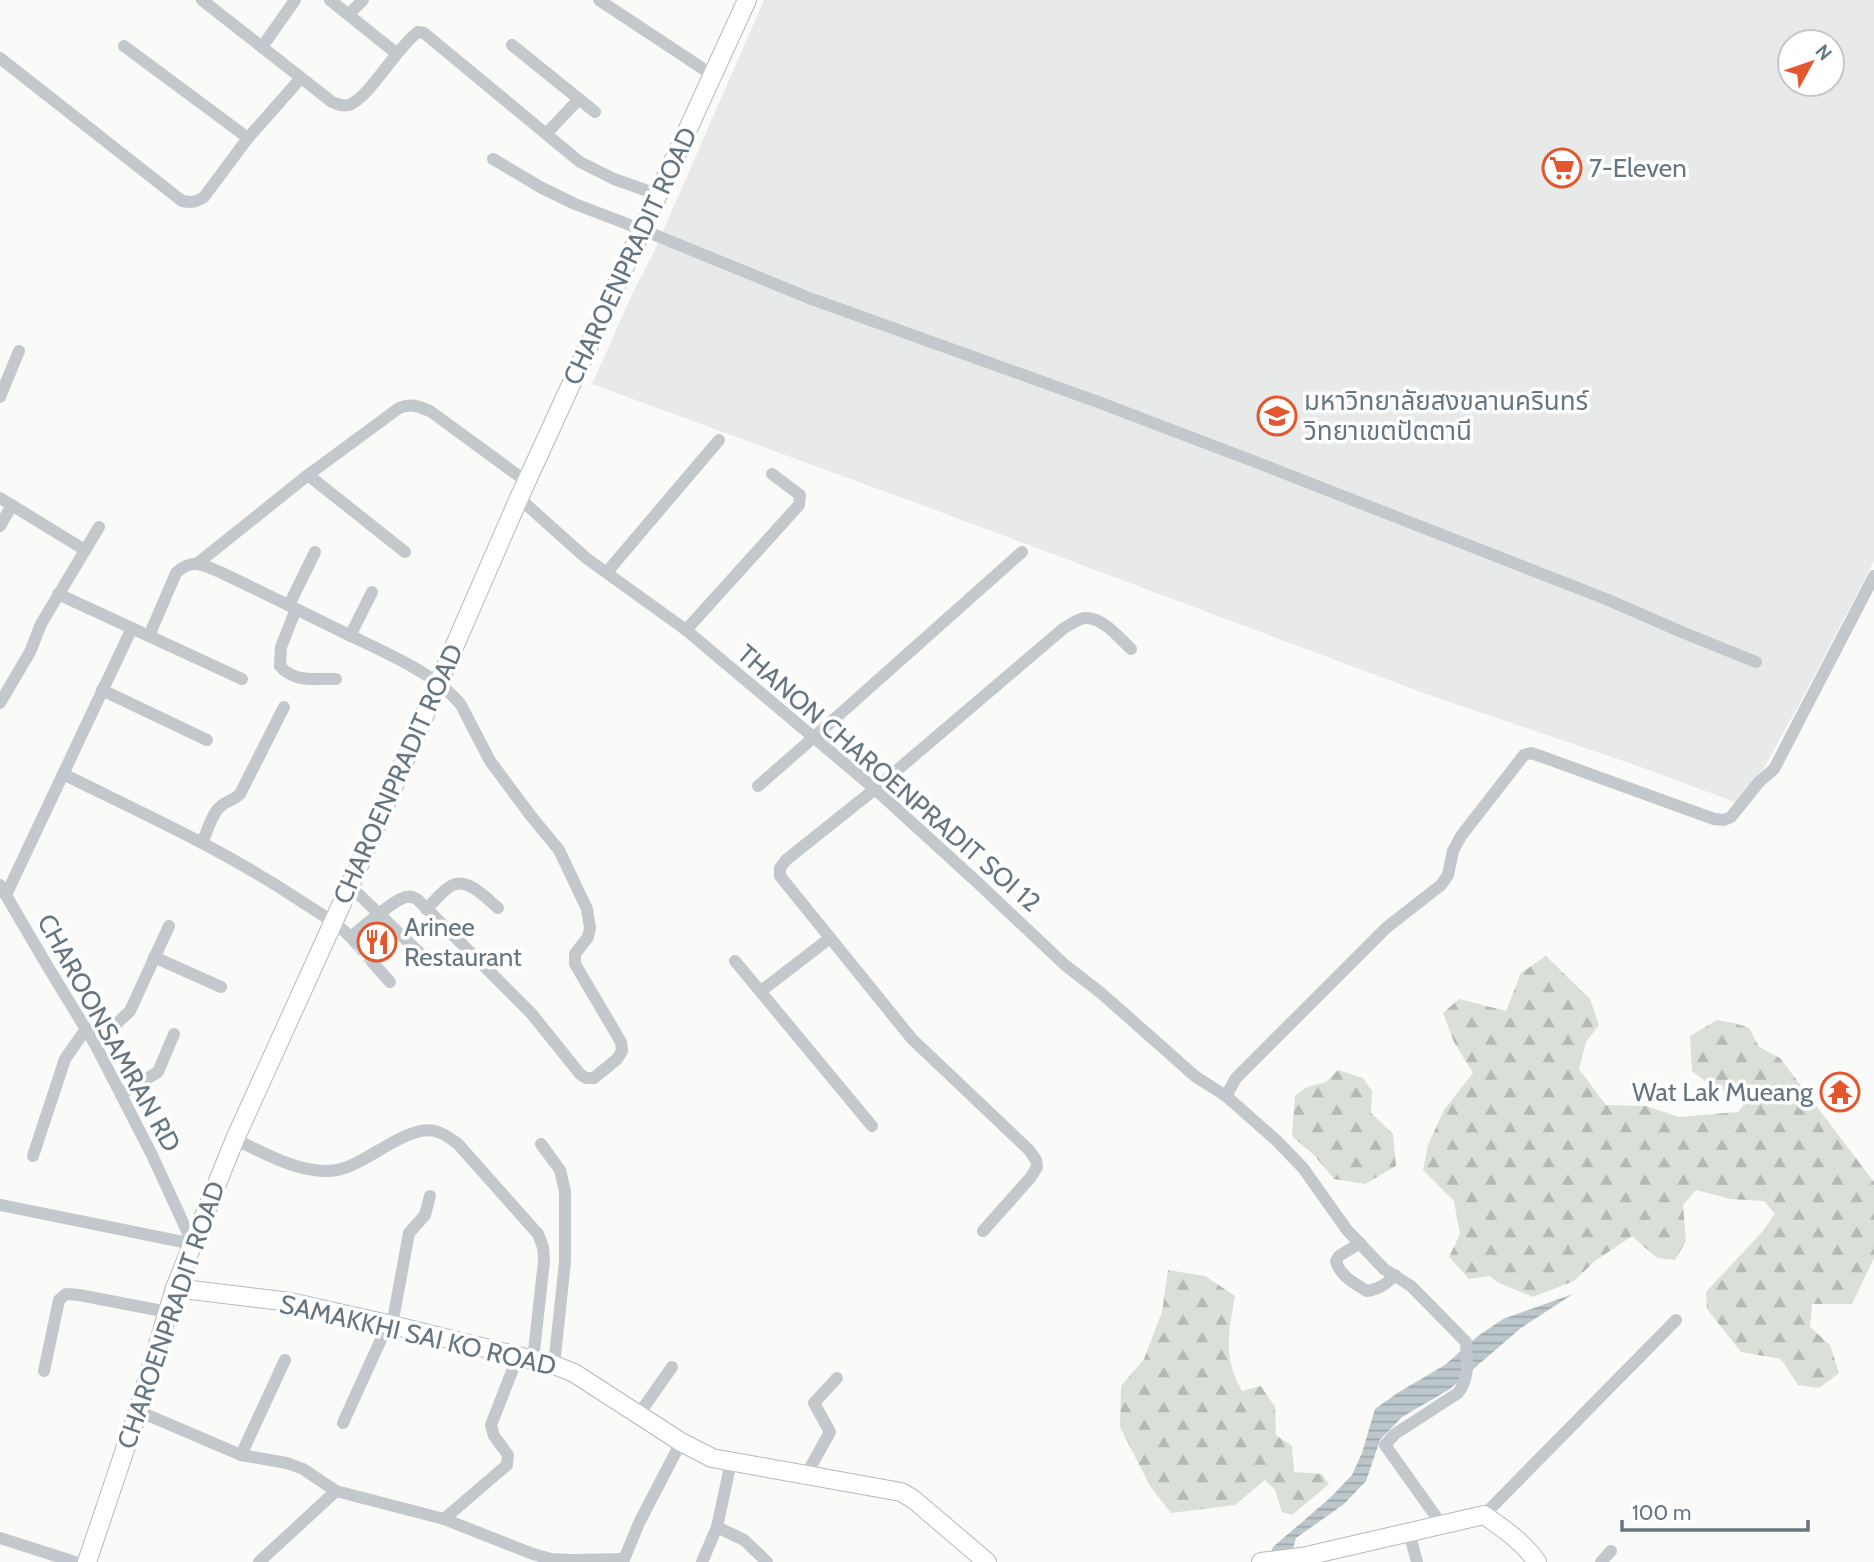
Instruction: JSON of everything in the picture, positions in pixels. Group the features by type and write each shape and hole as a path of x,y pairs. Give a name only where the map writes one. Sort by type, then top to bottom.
{"main road":[{"name":"CHAROENPRADIT ROAD","path":"87,1562 138,1411 175,1288 235,1139 350,886 523,490 747,0"},
{"name":"SAMAKKHI SAI KO ROAD","path":"175,1288 290,1302 554,1365 574,1373 681,1442 712,1458 901,1492 913,1499 987,1562"},
{"path":"1261,1562 1302,1557 1484,1515 1526,1547 1537,1562"}],"street":[{"path":"202,0 332,102 342,106 350,105 366,92 396,53 418,32 424,33 580,162 614,179 659,195"},
{"path":"262,47 295,0"},
{"path":"330,0 396,53"},
{"path":"349,14 363,0"},
{"path":"599,0 714,76"},
{"path":"512,45 595,112"},
{"path":"124,46 248,138"},
{"path":"0,58 183,201 191,203 204,197 248,138 301,78"},
{"path":"546,134 579,99"},
{"path":"493,159 575,204 809,298 1098,402 1329,490 1606,598 1684,634 1756,662"},
{"path":"0,397 19,351"},
{"name":"THANON CHAROENPRADIT SOI 12","path":"149,636 176,573 182,567 198,563 308,475 399,408 416,405 430,411 523,490 586,558 686,630 875,789 1065,965 1101,993 1196,1077 1226,1096 1277,1141 1303,1168 1348,1230 1384,1269 1410,1286 1466,1342 1467,1378 1464,1387 1395,1434 1385,1446 1442,1525"},
{"path":"607,572 719,440"},
{"path":"686,630 799,505 800,495 772,474"},
{"path":"308,475 405,552"},
{"path":"0,498 85,550"},
{"path":"0,526 12,505"},
{"path":"0,703 30,652 40,624 99,527"},
{"path":"315,552 293,607 281,647 280,666 286,674 295,678 336,679"},
{"path":"758,786 1022,552"},
{"path":"63,774 202,842 269,880 334,921 353,940 379,914 405,897 417,899 531,1013 580,1074 586,1078 594,1078 617,1059 622,1051 621,1042 575,964 575,954 588,937 590,928 587,909 559,850 490,761 461,705 438,684 398,659 198,563"},
{"path":"1226,1096 1236,1078 1386,928 1441,885 1448,875 1453,850 1461,836 1524,755 1531,753 1540,756 1714,819 1724,820 1731,817 1759,782 1774,769 1874,576"},
{"path":"351,636 372,592"},
{"path":"58,594 242,679"},
{"path":"983,1231 1031,1177 1037,1167 1036,1160 1029,1150 912,1039 779,876 780,868 786,860 875,789 1064,628 1086,618 1096,621 1108,627 1131,649"},
{"path":"3,890 63,774 132,628"},
{"path":"103,690 207,740"},
{"path":"202,842 221,805 233,801 240,794 284,707"},
{"path":"426,909 452,884 460,883 469,885 498,908"},
{"path":"350,886 426,959"},
{"name":"CHAROONSAMRAN RD","path":"3,890 95,1044 152,1155 193,1244"},
{"path":"95,1044 130,1011 169,926"},
{"path":"761,991 830,938"},
{"path":"154,957 221,987"},
{"path":"736,961 872,1126"},
{"path":"373,963 390,982"},
{"path":"33,1156 65,1059 86,1029"},
{"path":"121,1094 158,1072 174,1034"},
{"path":"235,1139 271,1157 313,1170 337,1170 414,1132 433,1130 458,1144 538,1234 544,1261 525,1358 491,1425 494,1436 508,1455 507,1465 444,1519"},
{"path":"541,1144 560,1170 565,1191 565,1262 554,1365"},
{"path":"343,1423 390,1325 409,1233 425,1215 430,1196"},
{"path":"0,1205 193,1244"},
{"path":"1360,1243 1339,1256 1336,1261 1338,1269 1367,1291 1385,1285 1395,1275"},
{"path":"44,1371 58,1300 66,1294 168,1312"},
{"path":"1484,1515 1676,1320"},
{"path":"241,1455 285,1360"},
{"path":"639,1414 672,1367"},
{"path":"806,1475 830,1432 814,1403 837,1378"},
{"path":"138,1411 241,1455 287,1463 303,1469 336,1492 444,1519 533,1555 551,1559 623,1561 639,1523 681,1442"},
{"path":"702,1562 717,1527 731,1462"},
{"path":"265,1560 336,1492"},
{"path":"717,1527 744,1540 767,1562"},
{"path":"1409,1532 1417,1562"},
{"path":"0,1538 75,1562"},
{"path":"1601,1562 1611,1551"}],"shaded area":[{"name":"มหาวิทยาลัยสงขลานครินทร์ วิทยาเขตปัตตานี","path":"764,0 1874,0 1874,561 1764,768 1735,802 1429,695 592,384 653,254"},
{"path":"1573,1294 1521,1328 1450,1389 1402,1417 1380,1440 1366,1481 1344,1504 1296,1538 1289,1562 1268,1562 1273,1547 1330,1498 1352,1475 1362,1453 1375,1409 1445,1365 1478,1336 1503,1319"}],"green space":[{"path":"1546,956 1590,999 1599,1025 1586,1042 1579,1069 1606,1105 1646,1106 1679,1117 1738,1112 1745,1103 1742,1094 1715,1089 1692,1071 1690,1036 1717,1020 1734,1023 1749,1028 1759,1047 1780,1058 1874,1182 1874,1258 1852,1304 1812,1304 1810,1327 1830,1345 1839,1373 1819,1388 1798,1385 1781,1359 1741,1352 1707,1309 1706,1292 1762,1232 1775,1214 1764,1201 1730,1199 1696,1190 1683,1205 1686,1241 1675,1260 1657,1258 1632,1236 1595,1261 1574,1281 1533,1297 1497,1282 1490,1276 1469,1279 1449,1257 1460,1234 1454,1201 1423,1170 1428,1145 1444,1110 1473,1073 1454,1042 1443,1013 1459,999 1506,1011 1521,973"},
{"path":"1338,1070 1363,1078 1372,1091 1371,1113 1393,1134 1396,1166 1365,1184 1334,1179 1315,1156 1292,1136 1295,1096 1307,1087 1326,1082"},
{"path":"1168,1270 1205,1276 1235,1296 1229,1333 1229,1355 1242,1391 1261,1386 1275,1407 1276,1435 1292,1446 1294,1472 1322,1474 1329,1484 1292,1515 1282,1512 1275,1490 1265,1480 1235,1505 1171,1513 1150,1486 1120,1427 1121,1386 1144,1359 1162,1312"}],"tunnel":[{"path":"356,943 373,963"}],"place":[{"name":"7-Eleven","path":"1562,168"},
{"name":"มหาวิทยาลัยสงขลานครินทร์ วิทยาเขตปัตตานี","path":"1277,416"},
{"name":"Arinee Restaurant","path":"377,942"},
{"name":"Wat Lak Mueang","path":"1840,1092"}]}
